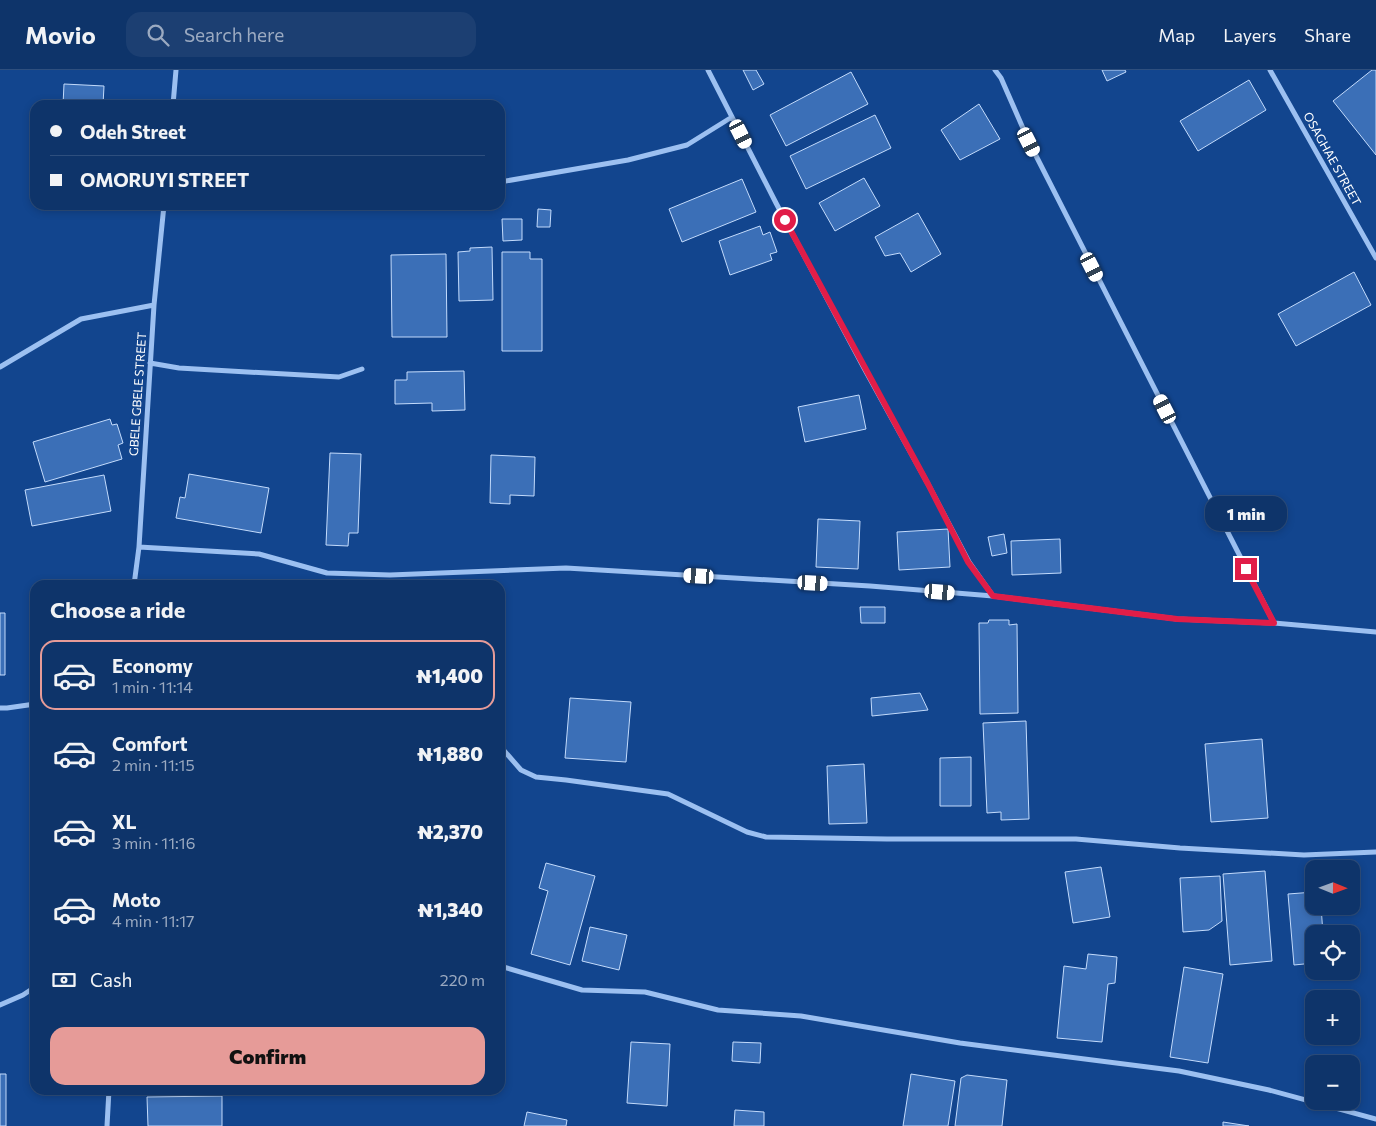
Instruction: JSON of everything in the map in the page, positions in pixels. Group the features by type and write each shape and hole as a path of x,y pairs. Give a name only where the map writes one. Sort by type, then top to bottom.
{"street":[{"path":"173,100 176,70"},
{"path":"708,70 776,203 928,484 968,562 993,596"},
{"path":"995,70 1001,78 1029,142 1274,623"},
{"name":"OSAGHAE STREET","path":"1270,70 1376,258"},
{"path":"505,181 628,160 687,145 732,117"},
{"name":"GBELE GBELE STREET","path":"135,580 139,547 154,305 164,210"},
{"path":"0,367 80,319 154,305"},
{"path":"150,363 179,368 340,377 362,369"},
{"path":"139,547 259,554 327,573 390,575 566,568 870,586 993,596 1177,619 1274,623 1376,632"},
{"path":"0,708 30,705"},
{"path":"505,752 521,770 536,778 566,780 668,794 747,832 766,838 1076,839 1180,848 1304,855 1376,852"},
{"path":"505,967 582,990 646,992 718,1010 801,1016 960,1043 1179,1071 1269,1090 1376,1119"},
{"path":"0,1005 30,990"},
{"path":"107,1126 109,1095"}],"building":[{"path":"743,70 756,70 764,84 753,90"},
{"path":"1102,70 1125,70 1126,72 1107,81"},
{"path":"1372,70 1376,70 1376,155 1333,101"},
{"path":"851,72 868,104 786,146 770,115"},
{"path":"1249,80 1266,110 1198,151 1180,121"},
{"path":"64,84 104,86 103,100 63,100"},
{"path":"979,104 1000,139 960,160 941,130"},
{"path":"875,115 891,148 806,189 790,156"},
{"path":"864,178 880,206 835,231 819,203"},
{"path":"742,179 756,212 682,242 669,209"},
{"path":"538,209 551,210 550,227 537,227"},
{"path":"918,213 941,254 911,272 900,253 885,256 875,237"},
{"path":"502,219 522,219 522,240 503,241"},
{"path":"760,226 763,235 770,232 777,252 770,254 772,260 730,275 719,241"},
{"path":"492,247 493,300 459,301 458,252 470,251 470,248"},
{"path":"502,252 530,252 530,259 542,259 542,351 502,351"},
{"path":"446,254 447,337 392,337 391,255"},
{"path":"1354,272 1371,305 1296,346 1278,314"},
{"path":"464,371 465,410 432,411 432,403 395,404 395,380 407,380 407,372"},
{"path":"859,395 866,429 805,442 798,407"},
{"path":"110,419 112,425 117,424 123,443 118,445 122,459 45,482 33,442"},
{"path":"330,453 361,454 358,533 349,533 348,546 326,545"},
{"path":"491,455 535,457 534,496 510,495 510,504 490,503"},
{"path":"189,474 269,488 261,533 176,518 180,497 185,498"},
{"path":"104,475 111,511 32,526 25,490"},
{"path":"818,519 860,521 858,569 816,567"},
{"path":"948,529 950,567 899,570 897,532"},
{"path":"1004,534 1007,553 992,556 988,537"},
{"path":"1060,539 1061,573 1012,575 1011,541"},
{"path":"860,607 885,607 885,623 861,623"},
{"path":"0,613 5,613 5,675 0,675"},
{"path":"989,620 1009,620 1009,625 1017,624 1018,713 980,714 979,623 988,623"},
{"path":"920,693 928,710 872,716 871,698"},
{"path":"570,698 631,702 626,762 565,758"},
{"path":"1026,721 1029,819 1001,820 1001,812 987,813 983,723"},
{"path":"1262,739 1268,818 1211,822 1205,744"},
{"path":"971,757 971,806 940,806 940,758"},
{"path":"864,764 867,823 829,824 827,766"},
{"path":"546,863 595,876 570,965 531,954 548,891 539,888"},
{"path":"1101,867 1110,917 1073,923 1065,872"},
{"path":"1265,871 1272,961 1230,965 1223,874"},
{"path":"1220,876 1222,921 1209,930 1183,932 1180,878"},
{"path":"1305,893 1305,915 1322,915 1322,925 1305,925 1305,964 1294,965 1288,894"},
{"path":"590,927 627,935 619,970 582,961"},
{"path":"1088,954 1117,957 1115,983 1108,984 1102,1042 1057,1038 1064,966 1086,969"},
{"path":"1184,967 1223,974 1208,1063 1170,1057"},
{"path":"631,1042 670,1044 667,1106 627,1103"},
{"path":"733,1042 761,1043 760,1063 732,1061"},
{"path":"0,1074 6,1074 6,1126 0,1126"},
{"path":"911,1074 955,1081 948,1126 903,1126"},
{"path":"967,1075 1007,1080 1002,1126 955,1126 961,1078"},
{"path":"222,1096 222,1126 148,1126 147,1097"},
{"path":"735,1110 764,1112 764,1126 734,1126"},
{"path":"527,1112 567,1120 566,1126 524,1126"},
{"path":"1223,1122 1249,1126 1223,1126"}],"route":[{"path":"785,220 928,484 968,562 993,596 1177,619 1274,623 1246,569"}]}
